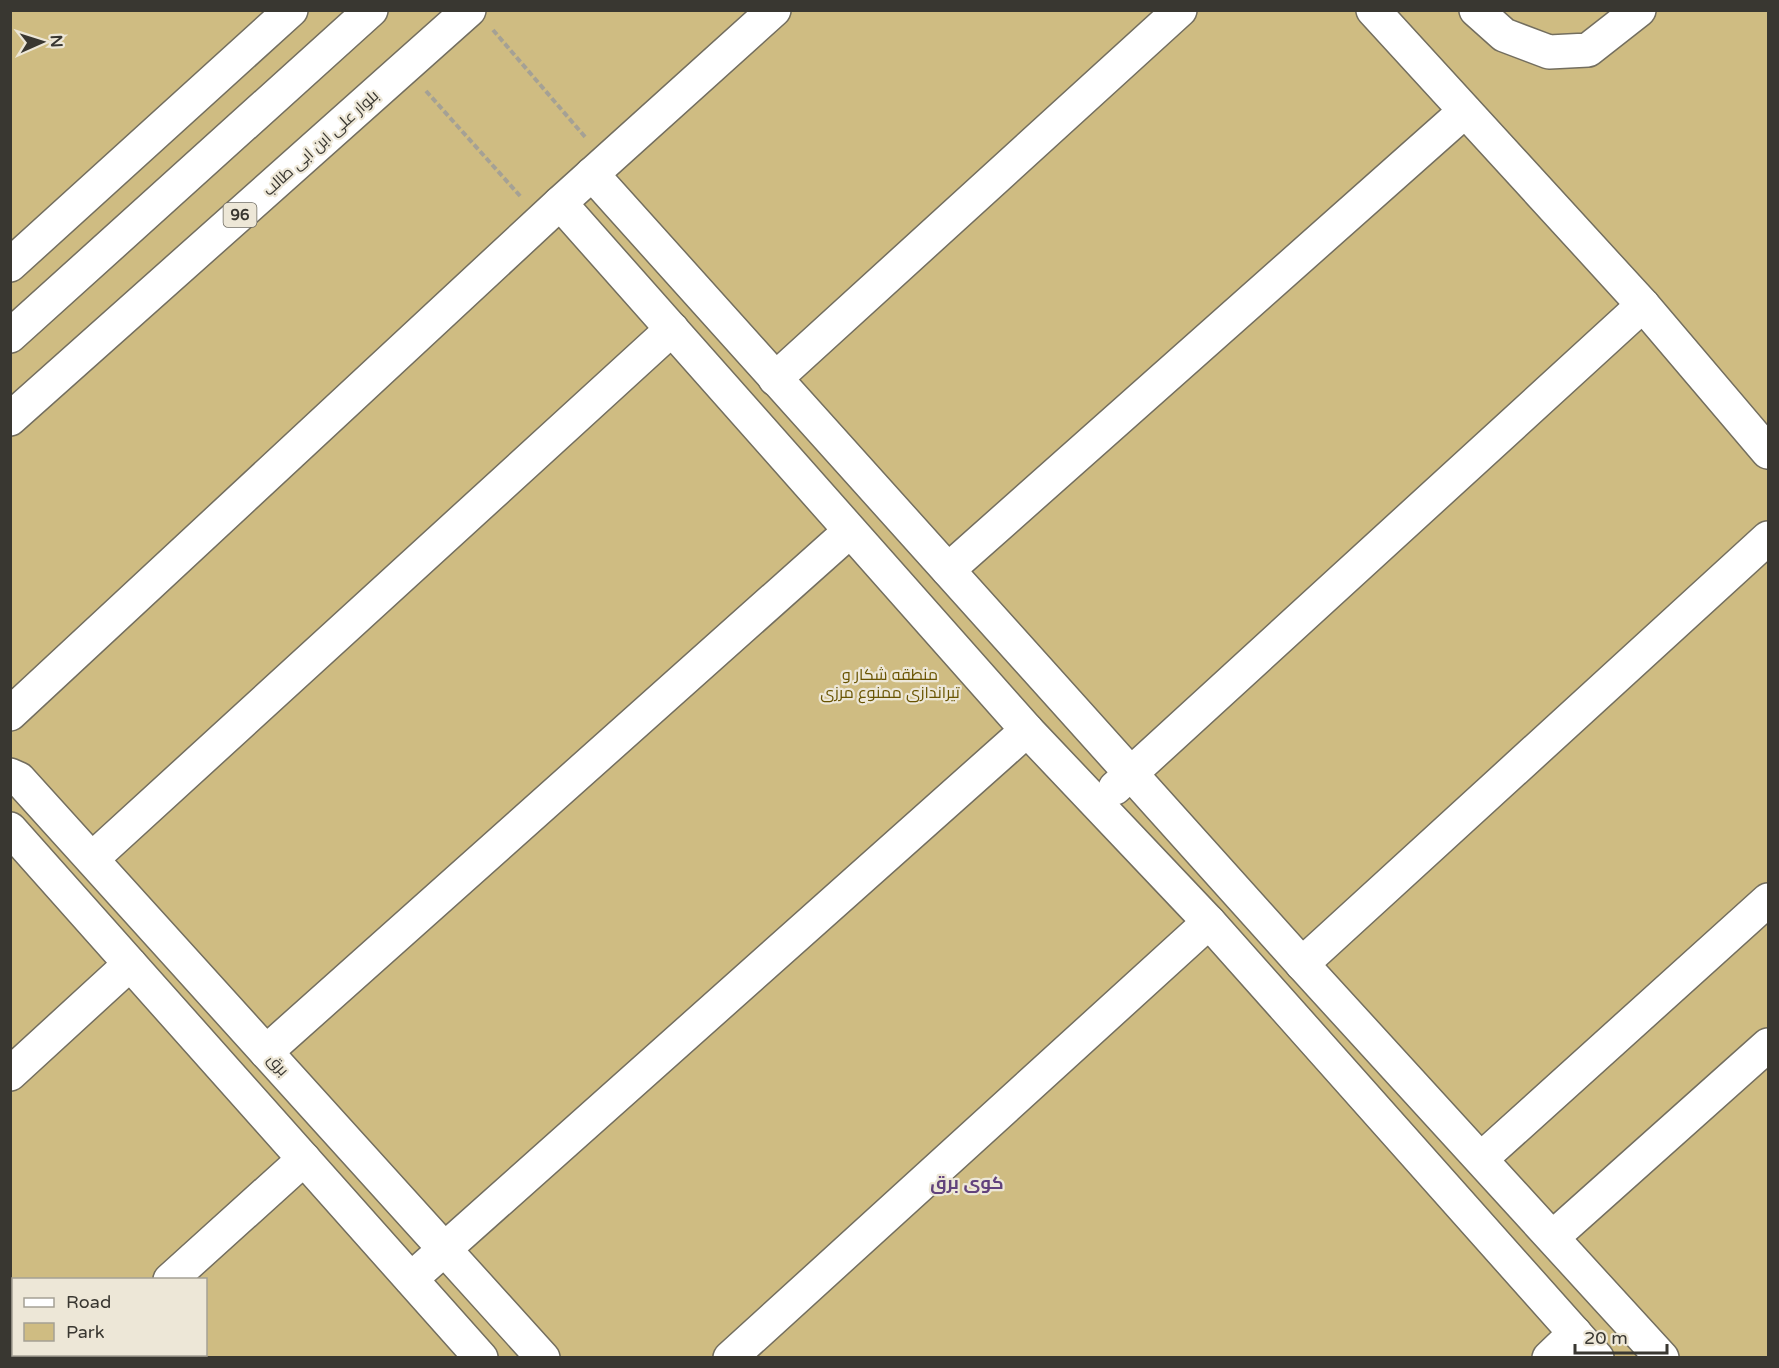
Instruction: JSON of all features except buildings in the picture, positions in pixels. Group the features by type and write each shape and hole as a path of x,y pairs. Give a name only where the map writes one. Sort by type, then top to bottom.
{"street":[{"path":"10,265 291,10"},
{"path":"10,336 371,10"},
{"path":"10,714 551,212 774,10"},
{"path":"776,379 1180,10"},
{"path":"1373,10 1642,305 1768,452"},
{"path":"1476,10 1504,35 1550,52 1588,50 1638,10"},
{"name":"بلوار علی ابن ابی طالب","path":"10,419 405,68 481,19"},
{"path":"948,570 1465,111"},
{"path":"599,168 776,379 1302,964 1662,1358"},
{"path":"551,212 672,329 1027,730 1209,922 1598,1358"},
{"path":"1098,804 1642,305"},
{"path":"92,859 672,329"},
{"path":"266,1052 849,531"},
{"path":"1302,964 1768,538"},
{"path":"411,1279 1027,730"},
{"name":"برق","path":"10,775 19,779 543,1358"},
{"path":"10,829 479,1357"},
{"path":"1481,1159 1768,900"},
{"path":"730,1358 1209,922"},
{"path":"10,1074 130,964"},
{"path":"1553,1237 1768,1045"},
{"path":"172,1278 304,1159"},
{"path":"1549,1358 1575,1333"}],"path":[{"path":"481,19 599,168"},
{"path":"405,68 551,212"}],"green space":[{"name":"منطقه شکار و تیراندازی ممنوع مرزی","path":"11,11 1768,11 1768,1357 11,1357"}],"district":[{"name":"کوی برق","path":"967,1183"}]}
